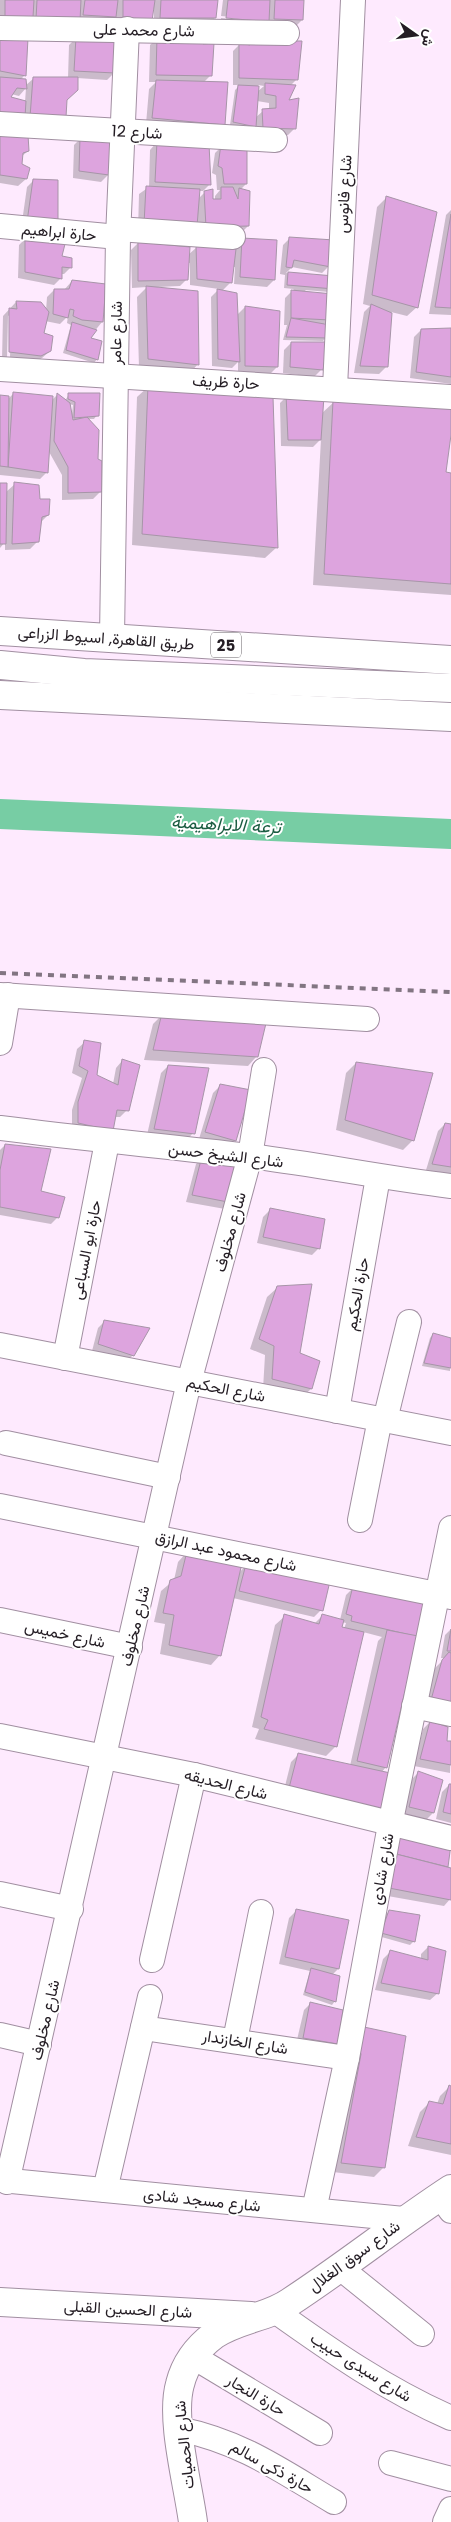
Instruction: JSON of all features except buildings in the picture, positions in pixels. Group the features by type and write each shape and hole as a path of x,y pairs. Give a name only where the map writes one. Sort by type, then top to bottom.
{"main road":[{"name":"طريق القاهرة, اسيوط الزراعى","path":"0,631 451,660"},
{"path":"0,665 84,673 451,688"},
{"path":"0,695 451,718"},
{"name":"شارع سوق الغلال","path":"265,2314 289,2304 404,2220 447,2199"},
{"name":"شارع الحسين القبلى","path":"0,2302 265,2314"},
{"name":"شارع الحميات","path":"194,2522 179,2430 177,2399 180,2384 192,2356 216,2334 265,2314"}],"street":[{"name":"شارع فانوس","path":"335,388 353,0"},
{"name":"شارع محمد على","path":"0,28 287,33"},
{"name":"شارع عامر","path":"112,638 118,233 126,29"},
{"name":"شارع 12","path":"0,124 275,140"},
{"name":"حارة ابراهيم","path":"0,226 233,237"},
{"name":"حارة ظريف","path":"0,369 335,388 451,397"},
{"path":"0,1043 4,995 367,1019"},
{"name":"شارع مخلوف","path":"4,2181 71,1909 189,1382 250,1156 264,1070"},
{"name":"شارع الشيخ حسن","path":"0,1128 107,1142 250,1156 378,1177 451,1186"},
{"name":"حارة ابو السباعى","path":"66,1358 107,1142"},
{"name":"حارة الحكيم","path":"337,1411 378,1177"},
{"path":"360,1520 382,1420 409,1322"},
{"name":"شارع الحكيم","path":"0,1345 451,1433"},
{"path":"6,1443 168,1476"},
{"name":"شارع محمود عبد الرازق","path":"0,1506 445,1596"},
{"name":"شارع شادى","path":"314,2210 347,2058 414,1706 445,1596 451,1528"},
{"name":"شارع خميس","path":"0,1620 130,1647"},
{"path":"414,1706 451,1714"},
{"name":"شارع الحديقه","path":"0,1736 194,1775 390,1825 451,1838"},
{"path":"152,1960 194,1775"},
{"path":"0,1894 71,1909"},
{"path":"235,2040 261,1912"},
{"path":"105,2190 150,1997"},
{"name":"شارع الخازندار","path":"143,2028 235,2040 347,2058"},
{"path":"0,2035 39,2044"},
{"name":"شارع مسجد شادى","path":"4,2181 404,2220"},
{"path":"339,2267 422,2334"},
{"name":"شارع سيدى حبيب","path":"265,2314 329,2350 379,2382 451,2418"},
{"name":"حارة النجار","path":"192,2356 320,2433"},
{"name":"حارة ذكى سالم","path":"179,2430 208,2435 254,2454 334,2502"},
{"path":"391,2463 451,2479"},
{"path":"445,2522 451,2509"}],"waterway":[{"name":"ترعة الابراهيمية","path":"0,814 451,834"}],"railway":[{"path":"0,973 451,992"}]}
